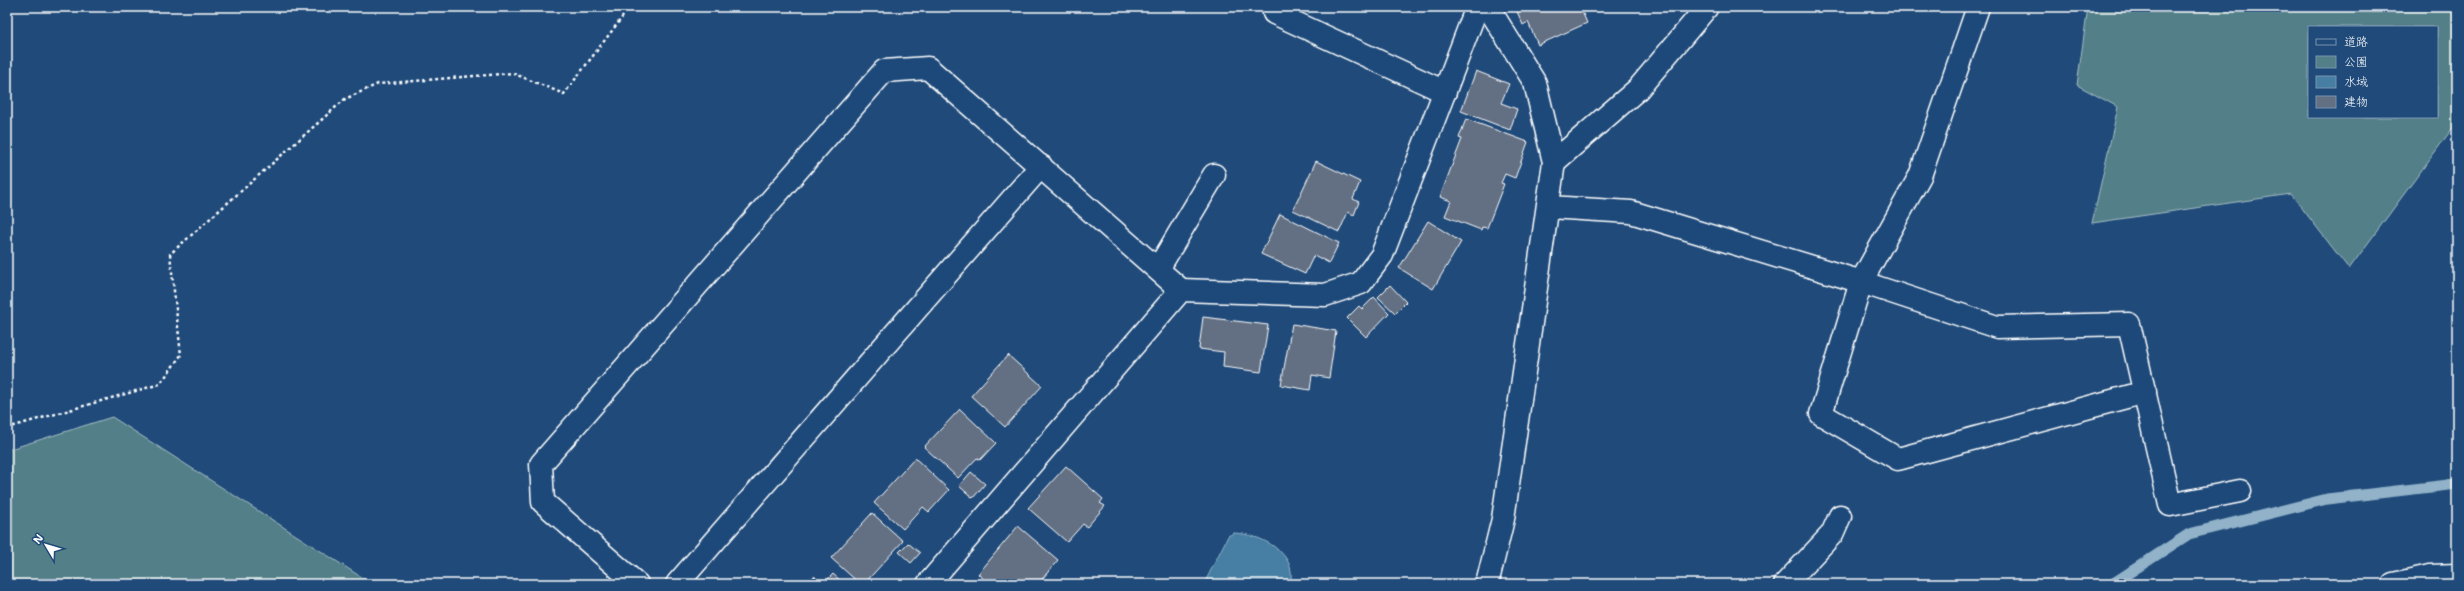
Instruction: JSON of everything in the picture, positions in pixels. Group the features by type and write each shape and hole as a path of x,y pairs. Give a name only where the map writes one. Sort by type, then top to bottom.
{"street":[{"path":"636,584 543,502 541,464 884,71 928,68 1181,290 1325,295 1361,283 1382,255 1477,7"},
{"path":"1487,584 1503,519 1549,207 1554,162 1535,83 1488,7"},
{"path":"1554,162 1638,89 1707,7"},
{"path":"1978,7 1920,176 1860,282 1821,414 1898,458 2145,392"},
{"path":"1274,13 1445,92"},
{"path":"677,584 1041,166"},
{"path":"1158,269 1214,175"},
{"path":"1549,207 1631,212 1860,282 1997,327 2129,324 2170,505 2240,491"},
{"path":"928,584 1181,290"},
{"path":"1785,584 1832,534 1840,516"},
{"path":"2393,584 2430,576 2457,575"}],"path":[{"path":"7,428 160,384 181,355 170,254 345,99 378,84 512,72 564,94 630,7"}],"green space":[{"path":"2088,7 2457,7 2457,122 2349,269 2291,194 2092,223 2118,107 2077,85"},
{"path":"112,417 372,584 7,584 7,450"}],"water":[{"path":"1234,533 1255,537 1266,541 1275,547 1289,563 1291,573 1290,584 1204,584 1228,536"}],"building":[{"path":"1515,7 1580,7 1587,23 1538,45 1528,22 1523,25"},
{"path":"1476,71 1509,84 1501,103 1517,109 1510,130 1461,111"},
{"path":"1466,119 1528,142 1515,178 1505,174 1501,183 1504,184 1487,228 1482,227 1481,230 1445,216 1451,201 1440,197 1462,139 1459,138"},
{"path":"1316,161 1360,182 1353,199 1359,202 1354,215 1348,212 1339,232 1293,210"},
{"path":"1280,214 1339,243 1329,263 1314,255 1305,274 1261,254"},
{"path":"1428,221 1461,242 1433,289 1399,268"},
{"path":"1390,285 1406,302 1395,313 1378,297"},
{"path":"1374,297 1389,313 1366,337 1347,318 1359,306 1362,309"},
{"path":"1203,317 1268,325 1261,372 1223,367 1224,352 1199,349"},
{"path":"1292,324 1336,331 1329,378 1312,375 1310,390 1281,385"},
{"path":"1008,355 1042,386 1005,427 971,396"},
{"path":"960,409 996,443 980,460 977,458 958,478 924,447"},
{"path":"915,458 949,490 929,512 923,507 903,529 874,503"},
{"path":"1066,466 1103,499 1100,503 1105,506 1087,527 1083,524 1067,542 1028,508"},
{"path":"971,472 985,484 973,498 959,486"},
{"path":"872,513 903,541 864,584 860,584 831,558"},
{"path":"1018,526 1058,560 1038,584 990,584 978,574"},
{"path":"908,543 920,553 911,563 899,552"},
{"path":"833,574 844,584 823,584"},
{"path":"814,576 823,584 807,584"}],"waterway":[{"path":"2112,584 2189,534 2327,499 2457,484"}]}
